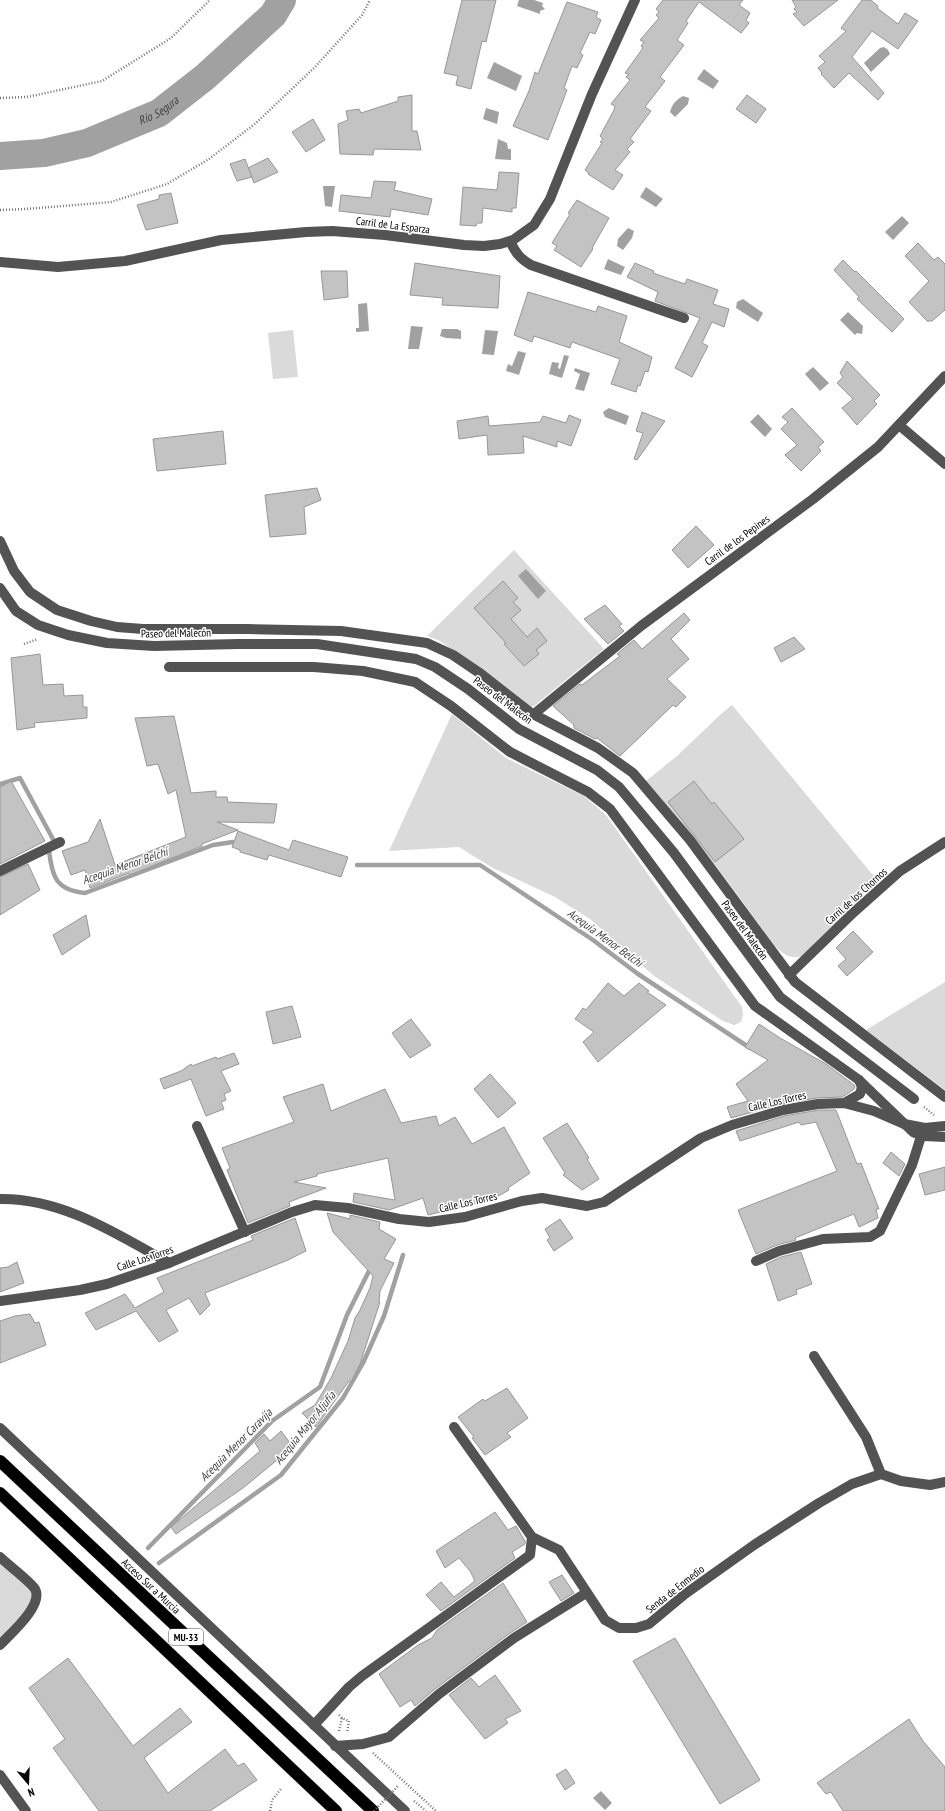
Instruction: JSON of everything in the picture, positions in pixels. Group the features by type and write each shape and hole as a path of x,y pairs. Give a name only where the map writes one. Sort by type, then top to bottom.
{"highway":[{"name":"Acceso Sur a Murcia","path":"0,1461 374,1811"},
{"name":"MU-33","path":"0,1493 336,1811"}],"street":[{"name":"Carril de La Esparza","path":"0,262 58,267 124,261 221,240 306,232 332,231 385,235 464,245 484,246 510,241 525,233 534,225 550,199 592,94 635,0"},
{"path":"510,241 523,261 531,265 684,318"},
{"name":"Carril de los Pepines","path":"534,714 641,626 813,499 878,447 945,376"},
{"path":"899,425 945,464"},
{"path":"0,541 14,571 30,592 57,610 74,616 128,628 166,630 326,629 427,643 458,659 534,714 598,748 621,763 637,777 690,840 789,975 802,988 945,1097"},
{"name":"Paseo del Malecón","path":"0,588 16,611 38,625 68,635 107,643 147,646 317,644 409,658 435,667 468,689 519,729 598,770 619,787 674,853 780,997 914,1099"},
{"path":"169,667 314,667 363,671 415,682 451,706 510,752 588,792 610,809 755,1006 859,1080 913,1132 922,1132 945,1137"},
{"path":"0,871 60,842"},
{"name":"Carril de los Chornos","path":"789,975 854,912 900,871 945,842"},
{"path":"844,1103 860,1094 862,1087 859,1080"},
{"name":"Calle Los Torres","path":"0,1301 80,1290 107,1284 169,1263 292,1212 315,1205 348,1208 399,1219 429,1222 466,1216 522,1201 542,1198 586,1206 604,1202 701,1138 732,1124 783,1110 818,1104 844,1103 874,1111 904,1124"},
{"path":"197,1126 244,1232"},
{"path":"922,1132 945,1126"},
{"path":"756,1260 779,1251 823,1239 870,1237 880,1231 912,1165 922,1132"},
{"path":"0,1199 36,1202 63,1210 99,1225 169,1263"},
{"path":"814,1356 866,1437 880,1474 901,1481 930,1485 945,1482"},
{"path":"314,1726 349,1687 362,1676 530,1556 532,1537 454,1426"},
{"path":"0,1428 405,1811"},
{"name":"Senda de Enmedio","path":"532,1537 559,1550 605,1620 619,1628 636,1628 649,1624 685,1594 754,1545 819,1503 852,1484 880,1474"},
{"path":"0,1557 35,1590 37,1599 34,1609 0,1645"},
{"path":"335,1746 363,1744 389,1737 439,1694 514,1638 586,1593"},
{"path":"0,1775 26,1811"}],"path":[{"path":"0,98 27,97 102,80 171,38 210,0"},
{"path":"0,210 111,202 167,184 209,159 256,123 314,67 362,15 370,0"},
{"path":"24,644 39,638"},
{"path":"338,1732 342,1718"},
{"path":"363,1744 436,1811"},
{"path":"374,1811 398,1786"},
{"path":"270,1811 272,1800 282,1790"}],"shaded area":[{"path":"519,0 534,0 543,3 542,6 545,9 540,11 540,14 517,6"},
{"path":"884,47 890,54 871,72 864,63 880,48"},
{"path":"494,62 522,76 516,91 487,78"},
{"path":"704,69 719,81 713,89 697,79"},
{"path":"683,96 689,98 688,104 675,117 670,112 671,109 675,102"},
{"path":"486,108 499,112 497,124 483,119"},
{"path":"498,139 507,143 508,149 511,149 511,160 495,159"},
{"path":"323,186 335,186 332,207 325,206"},
{"path":"646,187 663,199 656,207 640,197"},
{"path":"902,216 909,223 893,240 885,232"},
{"path":"628,228 634,231 632,238 623,250 617,246 618,239"},
{"path":"608,259 625,267 621,275 604,269"},
{"path":"743,299 763,313 758,322 736,308 737,302"},
{"path":"367,303 369,331 356,332 356,328 359,328 358,304"},
{"path":"848,312 863,326 862,334 857,333 855,335 840,320"},
{"path":"411,326 423,327 419,349 408,349"},
{"path":"442,329 457,329 461,331 461,339 440,336"},
{"path":"293,330 298,377 273,379 268,333"},
{"path":"485,330 498,331 494,355 482,354"},
{"path":"518,351 526,353 519,375 506,371 508,364 512,366"},
{"path":"564,355 569,356 562,378 549,374 552,362 559,363 558,368 560,369"},
{"path":"813,367 829,383 820,391 805,374"},
{"path":"575,368 590,373 584,391 575,389 580,374 574,371"},
{"path":"609,408 629,416 626,425 605,417 603,412"},
{"path":"758,414 772,429 765,437 750,422"},
{"path":"514,550 604,649 534,706 530,707 440,641 427,636"},
{"path":"526,569 546,591 538,599 518,576"},
{"path":"732,705 877,880 806,955 797,957 789,956 775,946 697,841 646,781 677,756"},
{"path":"452,714 506,758 584,796 606,815 742,1007 743,1015 741,1022 734,1025 723,1021 654,976 590,919 555,897 493,868 459,847 389,851"},
{"path":"945,982 945,1090 866,1030"},
{"path":"0,1557 35,1590 37,1599 0,1645"},
{"path":"601,1791 612,1803 605,1810 593,1798"}],"building":[{"path":"462,0 496,0 486,42 482,41 471,89 456,85 458,76 444,73"},
{"path":"663,0 743,0 739,5 750,13 746,20 749,23 741,33 699,2 686,21 688,23 677,40 684,45 660,77 665,81 645,107 651,111 630,139 634,142 627,149 630,152 615,170 623,175 613,190 588,174 589,173 585,170 602,143 600,142 603,139 600,136 615,106 611,104 630,80 626,77 629,74 625,73 643,48 641,46 644,42 640,40 659,18 656,15 659,12 656,9"},
{"path":"792,0 838,0 804,26 793,14 797,12 794,9 796,7"},
{"path":"862,0 871,0 878,6 877,8 898,24 905,13 918,21 898,49 872,31 852,57 884,93 878,100 849,73 834,88 821,74 822,73 818,68 825,62 819,56 846,31 841,28"},
{"path":"567,2 598,12 596,17 601,20 595,34 590,32 580,53 583,55 577,68 572,66 564,88 567,90 548,140 513,126 529,91 535,72 538,74"},
{"path":"412,95 412,131 417,131 421,150 374,149 373,155 340,154 338,124 348,120 346,111 359,109 361,113 398,101 398,97"},
{"path":"747,95 766,109 756,123 736,109"},
{"path":"313,119 325,140 306,152 292,132"},
{"path":"268,158 278,172 254,183 248,168"},
{"path":"245,159 252,177 237,181 230,164"},
{"path":"499,172 519,173 516,208 512,208 512,212 483,208 482,223 477,223 476,226 460,225 463,187 497,190"},
{"path":"374,181 396,182 394,190 432,199 428,215 391,209 390,217 339,211 341,195 371,198"},
{"path":"171,193 178,223 146,230 137,205 159,199 159,195"},
{"path":"577,200 609,218 592,248 593,249 581,267 554,250 557,246 552,243 570,214 568,213"},
{"path":"918,243 934,260 938,257 945,264 945,310 932,321 927,321 909,302 929,281 905,256"},
{"path":"843,260 904,319 892,332 857,299 859,297 834,270"},
{"path":"415,263 500,276 498,308 442,305 443,298 410,295"},
{"path":"635,263 654,271 653,273 685,284 687,279 718,290 713,304 729,309 724,327 712,322 702,343 708,346 692,377 675,368 700,318 655,301 658,292 627,277"},
{"path":"321,271 347,271 348,297 324,300"},
{"path":"528,292 596,312 598,306 627,316 619,342 652,357 648,372 645,371 640,386 638,385 636,392 611,384 620,359 572,342 570,348 534,336 532,342 514,335"},
{"path":"847,361 880,395 874,401 877,404 857,425 842,408 853,399 837,383 843,377 840,373"},
{"path":"792,408 824,442 818,447 821,451 801,471 785,455 797,445 781,429 788,422 782,417"},
{"path":"642,412 665,421 637,460 634,459 643,433 636,431"},
{"path":"569,415 581,420 571,446 557,441 557,447 523,436 524,453 488,455 487,435 459,439 457,421 488,416 489,426 540,422 543,416 566,423"},
{"path":"223,431 226,464 157,471 153,439"},
{"path":"317,488 321,500 304,507 306,534 270,537 265,495"},
{"path":"696,526 714,545 688,568 672,550"},
{"path":"503,581 518,598 513,602 521,610 511,619 527,637 537,628 547,641 536,650 539,654 524,666 504,644 506,643 474,608"},
{"path":"605,605 622,624 619,626 624,631 608,644 584,619"},
{"path":"684,613 690,620 671,639 689,659 667,679 686,697 676,707 673,705 620,756 597,738 595,739 574,728 574,725 553,706 580,684 582,685 620,656 617,654 634,640 642,649"},
{"path":"794,637 805,649 781,662 774,648"},
{"path":"40,654 43,685 63,684 64,696 83,695 83,707 87,707 87,718 34,723 35,727 17,730 11,658"},
{"path":"174,716 191,793 216,791 216,797 227,797 228,802 277,804 274,823 217,822 238,830 130,875 129,873 90,888 85,870 71,875 62,851 88,842 100,819 115,865 186,837 176,790 168,794 158,764 147,766 135,718"},
{"path":"11,781 45,841 0,864 0,787"},
{"path":"694,781 712,804 714,802 744,839 715,862 668,802"},
{"path":"238,831 289,850 293,840 348,857 341,877 269,855 267,860 240,852 240,850 232,847"},
{"path":"28,864 40,890 0,915 0,877"},
{"path":"86,915 90,936 62,955 53,935"},
{"path":"853,931 873,952 847,976 838,966 846,959 836,948"},
{"path":"608,983 624,996 639,983 649,991 647,992 666,1005 598,1062 583,1042 594,1032 575,1019 583,1008 586,1010"},
{"path":"292,1006 301,1037 273,1044 266,1012"},
{"path":"411,1019 431,1045 410,1058 392,1033"},
{"path":"759,1024 780,1038 826,1064 854,1085 855,1087 853,1090 842,1097 817,1098 782,1104 731,1118 727,1107 748,1101 736,1084 768,1060 745,1047"},
{"path":"234,1053 239,1064 221,1071 231,1091 224,1094 226,1100 221,1102 224,1109 206,1116 191,1079 164,1089 160,1079 181,1071 191,1064 192,1066 216,1057 217,1059"},
{"path":"490,1074 516,1103 498,1118 474,1089"},
{"path":"323,1084 331,1111 385,1089 401,1123 436,1116 439,1126 455,1117 472,1144 504,1127 530,1173 508,1188 509,1190 493,1199 428,1215 423,1198 389,1210 353,1202 354,1193 395,1200 388,1158 317,1174 317,1176 294,1182 326,1188 289,1202 290,1206 248,1223 227,1170 230,1168 222,1148 294,1122 283,1097"},
{"path":"819,1110 836,1110 857,1164 861,1163 879,1209 876,1209 878,1218 859,1227 854,1214 795,1238 796,1240 777,1245 756,1254 738,1210 837,1171 816,1122 801,1125 799,1122 740,1141 736,1131 784,1116"},
{"path":"567,1123 589,1158 587,1159 599,1179 582,1190 563,1175 565,1173 543,1138"},
{"path":"891,1152 905,1164 899,1176 883,1163"},
{"path":"945,1167 945,1190 925,1195 919,1174"},
{"path":"327,1213 350,1219 350,1215 380,1222 379,1229 396,1239 384,1259 394,1263 380,1291 380,1302 360,1364 351,1382 349,1381 316,1427 302,1413 315,1405 331,1378 348,1341 355,1318 370,1288 373,1276 333,1232"},
{"path":"295,1218 306,1251 288,1260 205,1293 210,1305 200,1315 189,1298 166,1310 178,1331 159,1342 136,1311 96,1330 85,1313 125,1294 135,1308 164,1292 157,1278 253,1240 251,1236"},
{"path":"560,1219 573,1238 554,1251 547,1240 550,1238 545,1229"},
{"path":"801,1252 812,1284 796,1290 797,1294 778,1301 766,1264 781,1257"},
{"path":"17,1262 24,1283 0,1292 0,1268 8,1267"},
{"path":"30,1314 35,1323 39,1322 46,1345 0,1363 0,1321 15,1316"},
{"path":"507,1388 528,1418 507,1433 511,1437 485,1455 472,1438 474,1437 458,1417 483,1399 485,1401"},
{"path":"281,1431 293,1447 243,1488 176,1534 171,1527 260,1451 255,1443 264,1434 270,1441"},
{"path":"495,1512 508,1530 516,1526 525,1541 525,1544 512,1552 515,1558 441,1611 426,1595 441,1582 454,1597 475,1581 470,1571 459,1558 445,1568 436,1551"},
{"path":"562,1575 574,1593 561,1601 549,1582"},
{"path":"503,1583 527,1622 435,1689 415,1706 411,1700 400,1707 379,1674 418,1645 432,1638 437,1630"},
{"path":"675,1638 760,1780 720,1804 633,1661"},
{"path":"68,1658 133,1746 180,1708 192,1722 144,1758 168,1793 225,1749 238,1766 244,1763 257,1780 210,1811 99,1811 53,1748 65,1739 29,1688"},
{"path":"495,1675 521,1711 505,1719 508,1723 485,1739 449,1695 471,1678 479,1687"},
{"path":"909,1719 923,1741 945,1767 945,1811 843,1811 831,1792 826,1794 817,1783"},
{"path":"566,1769 575,1783 565,1790 556,1775"}],"waterway":[{"name":"Río Segura","path":"0,156 44,153 87,143 159,113 205,77 273,15 282,0"},
{"name":"Acequia Menor Belchí","path":"0,784 20,778 54,841"},
{"name":"Acequia Menor Belchí","path":"49,850 52,868 57,880 68,889 85,893 213,845 233,842"},
{"name":"Acequia Menor Belchí","path":"357,865 480,865 593,940 638,974 750,1048"},
{"name":"Acequia Mayor Aljufía","path":"159,1563 281,1475 343,1398 363,1363 384,1316 403,1255"},
{"name":"Acequia Menor Caravija","path":"148,1548 272,1421 320,1387 347,1315 370,1269"}]}
